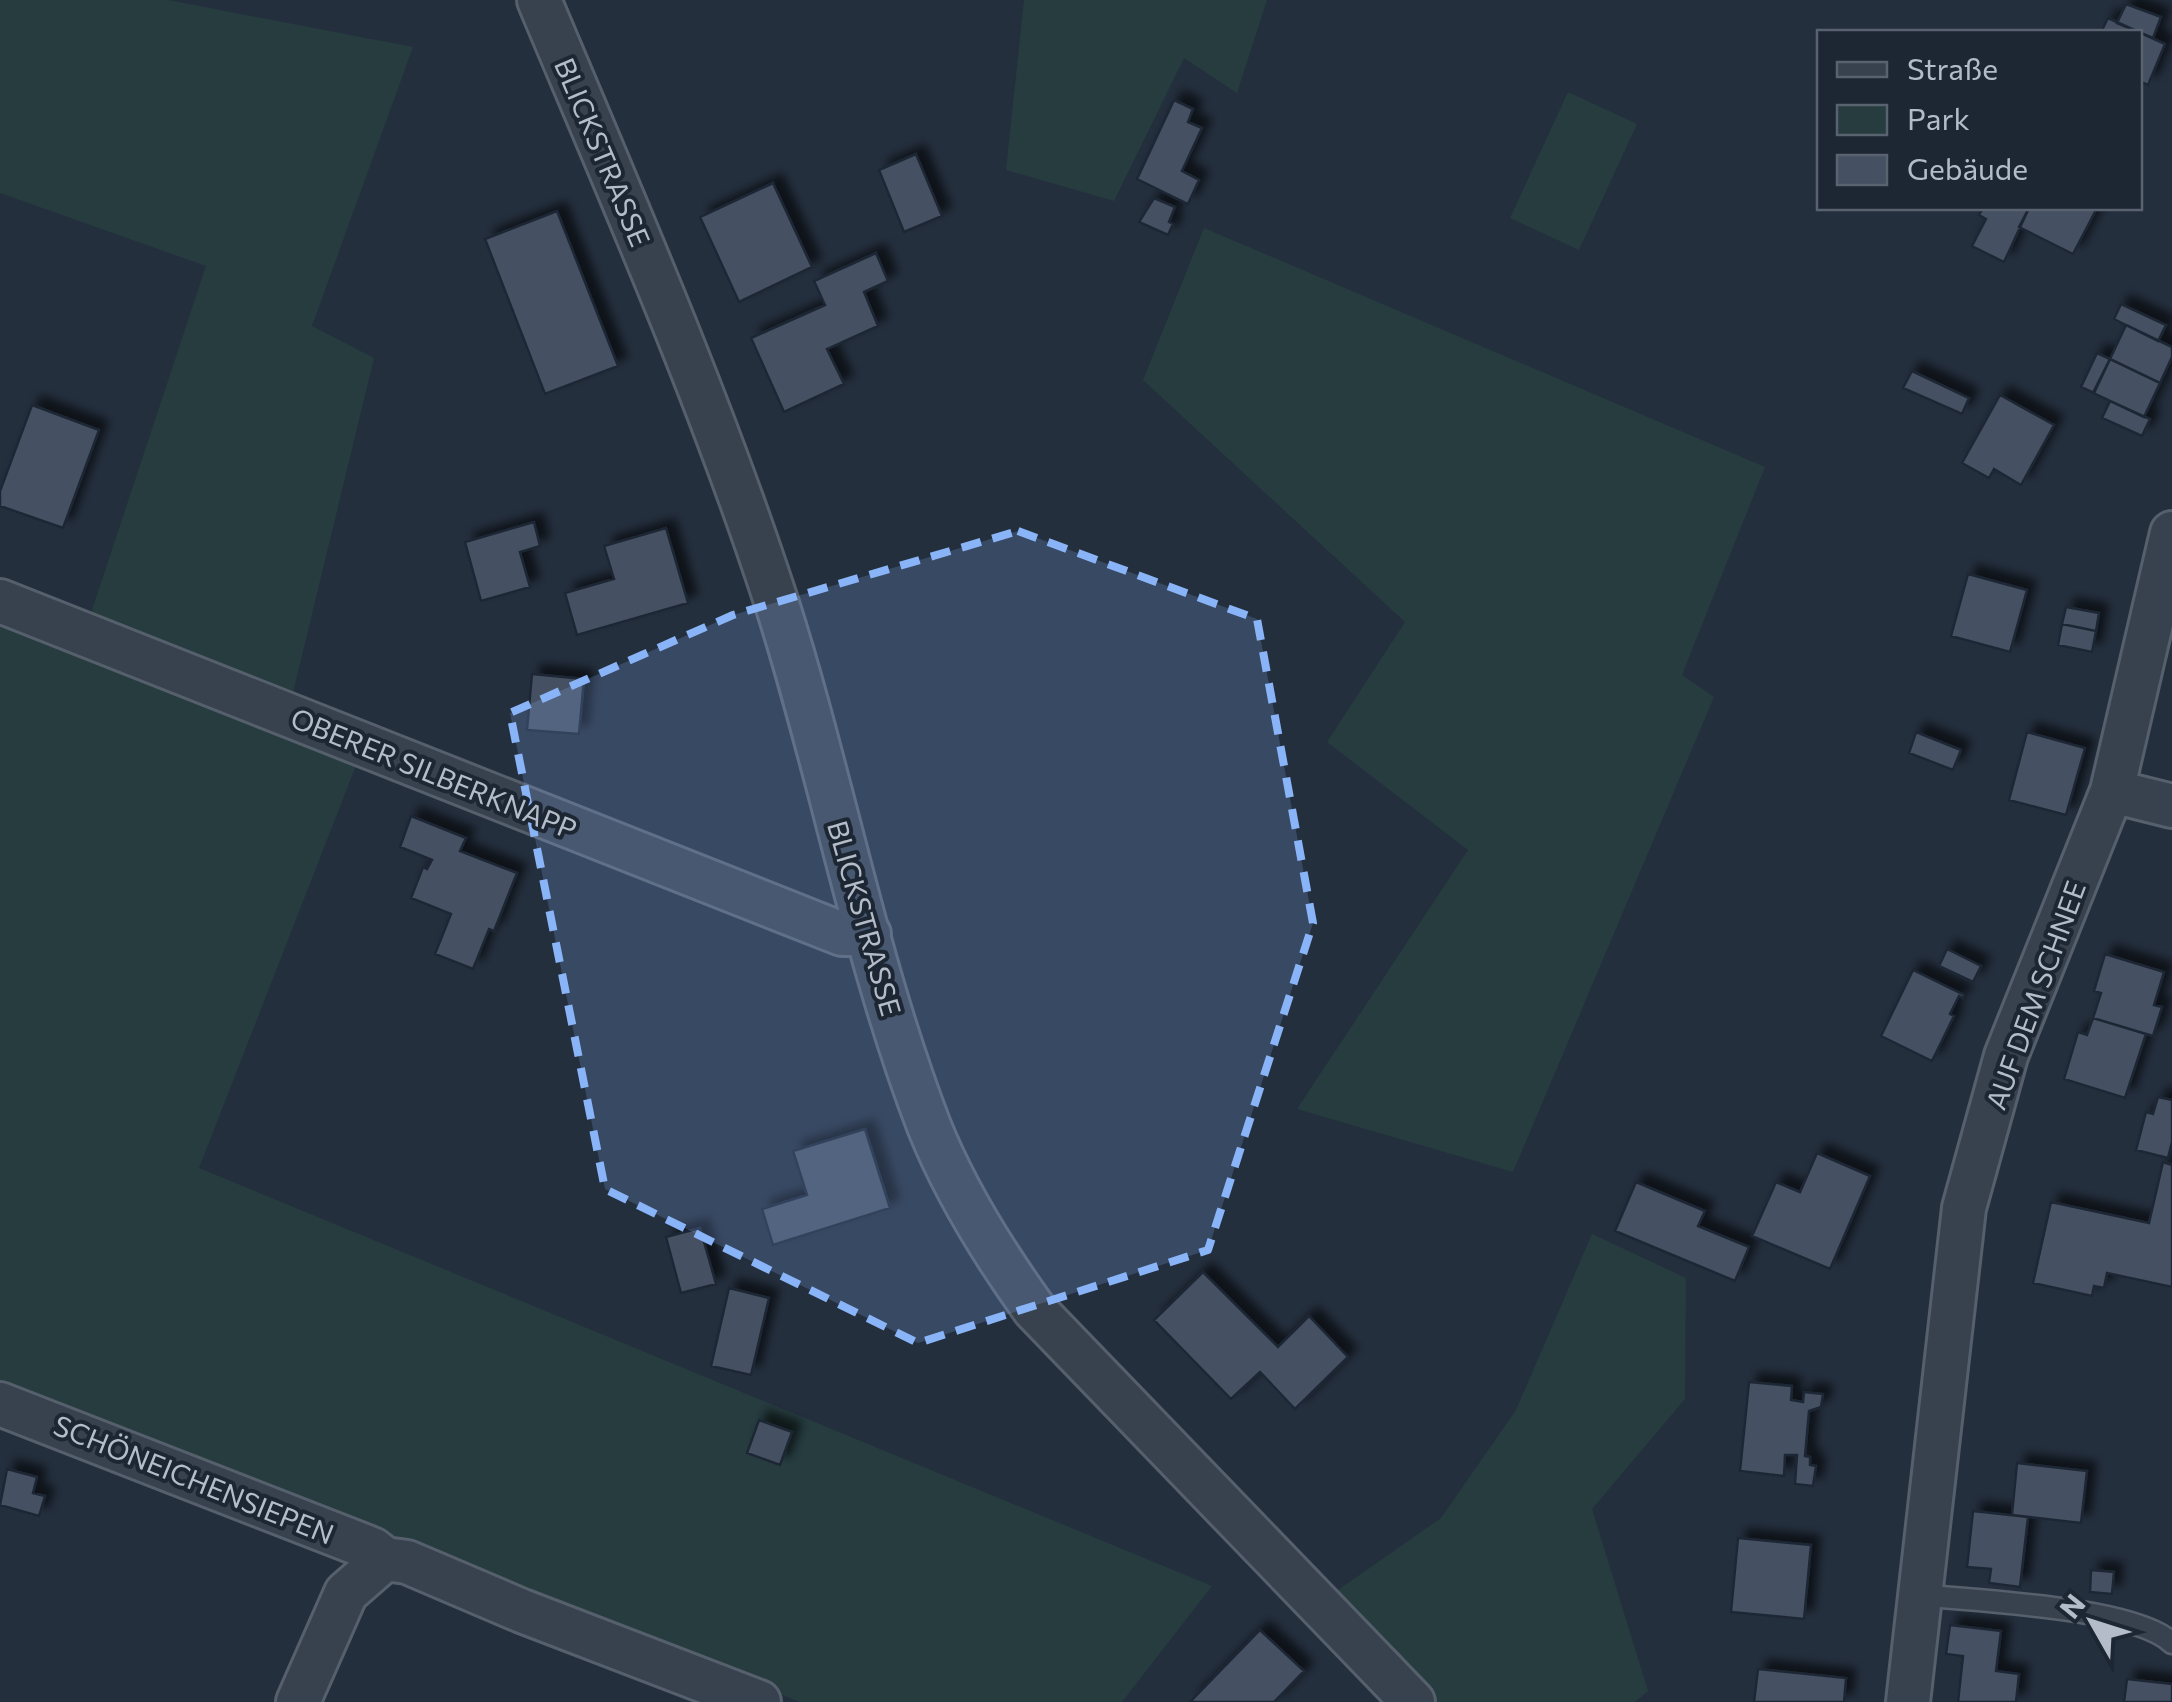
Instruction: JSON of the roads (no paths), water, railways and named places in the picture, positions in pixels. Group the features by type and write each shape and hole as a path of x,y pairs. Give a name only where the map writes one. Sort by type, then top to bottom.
{"street":[{"name":"BLICKSTRASSE","path":"539,0 702,387 778,606 899,1039 930,1128 966,1204 1034,1309 1413,1702"},
{"name":"AUF DEM SCHNEE","path":"1908,1702 1964,1208 2006,1056 2112,791 2172,534"},
{"name":"OBERER SILBERKNAPP","path":"0,602 842,934 869,934"},
{"path":"2112,791 2172,806"},
{"name":"SCHÖNEICHENSIEPEN","path":"0,1404 372,1549 385,1559 407,1562 522,1611 759,1702"},
{"path":"298,1702 346,1593 385,1559"}],"lane":[{"path":"1919,1595 2111,1616 2161,1633 2172,1643"}]}
